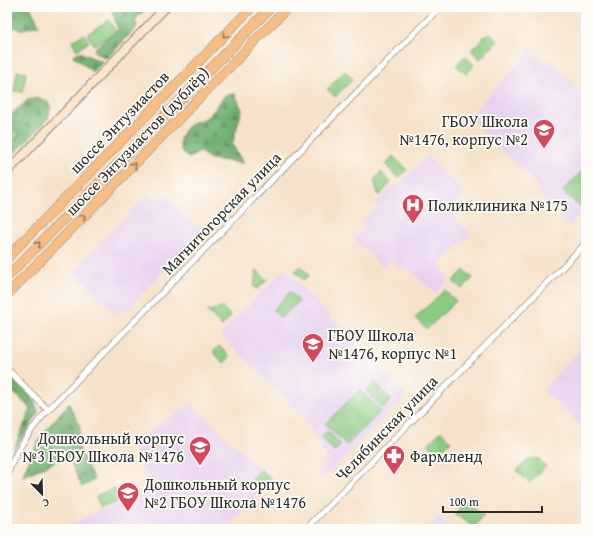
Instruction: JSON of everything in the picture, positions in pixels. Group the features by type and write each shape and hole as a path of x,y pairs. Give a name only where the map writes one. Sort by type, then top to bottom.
{"main road":[{"name":"шоссе Энтузиастов","path":"7,258 252,7"},
{"name":"шоссе Энтузиастов","path":"8,272 271,7"},
{"name":"шоссе Энтузиастов (дублёр)","path":"7,295 288,7"}],"street":[{"path":"7,172 166,7"},
{"name":"Магнитогорская улица","path":"7,476 11,463 24,441 48,410 440,7"},
{"name":"Челябинская улица","path":"306,529 586,243"},
{"path":"7,369 48,410"}],"shaded area":[{"name":"ГБОУ Школа №1476, корпус №2","path":"531,50 542,62 546,58 586,96 586,209 569,226 546,203 535,183 469,117"},
{"name":"Поликлиника №175","path":"427,156 462,190 459,193 463,196 448,210 471,234 439,266 449,278 436,294 407,268 391,262 383,268 354,239 366,227 362,223 377,207 374,204 393,184 397,187"},
{"path":"144,197 166,198 202,230 127,310 117,314 74,272"},
{"name":"ГБОУ Школа №1476, корпус №1","path":"285,269 406,395 323,480 317,473 328,461 305,419 220,334"},
{"path":"582,348 586,364 586,430 542,390"},
{"name":"Дошкольный корпус №3 ГБОУ Школа №1476","path":"190,404 261,470 251,479 263,491 227,529 64,529 63,527 150,490 135,449 136,446 148,432"},
{"path":"438,517 441,518 454,529 426,529"}],"green space":[{"path":"7,7 30,7 39,25 20,30 10,25 7,16"},
{"path":"111,7 147,7 135,20 137,27 107,58 96,53 94,50 118,30"},
{"path":"109,20 116,32 94,45 87,34"},
{"path":"489,32 498,41 480,59 471,50"},
{"path":"84,34 89,42 77,50 72,41"},
{"path":"79,52 103,62 93,72 73,56"},
{"path":"465,56 474,65 466,74 456,65"},
{"path":"17,71 26,72 23,92 14,91"},
{"path":"345,71 353,79 335,97 327,89"},
{"path":"235,94 242,110 232,144 243,163 211,159 200,152 189,158 181,150 180,145 181,136 184,131 195,121 203,120 210,115 225,95"},
{"path":"39,98 47,101 51,105 48,119 7,161 7,155 11,150 7,144 10,146 20,134 10,126 7,129 7,118 28,100"},
{"path":"10,126 20,134 10,146 7,144 7,129"},
{"path":"393,156 407,170 398,178 385,164"},
{"path":"586,167 586,199 579,206 563,191"},
{"path":"381,172 391,182 379,196 374,180"},
{"path":"300,266 309,275 303,280 295,272"},
{"path":"256,269 267,280 257,289 254,287"},
{"path":"464,270 473,278 462,289 453,281"},
{"path":"445,290 456,301 427,329 415,318"},
{"path":"290,292 299,301 281,318 273,310"},
{"path":"223,308 231,316 222,326 207,311"},
{"path":"219,346 230,357 224,363 213,352"},
{"path":"7,375 30,397 37,407 38,413 7,464 31,409 7,386"},
{"path":"375,382 391,399 383,408 366,391"},
{"path":"360,390 381,411 347,445 325,424"},
{"path":"69,404 80,427 78,447 94,480 82,487 68,456 23,476 31,454 41,437 53,421"},
{"path":"328,431 341,445 334,451 321,437"},
{"path":"441,431 451,441 438,454 428,444"},
{"path":"528,459 539,459 546,466 530,483 517,471"},
{"path":"261,470 273,481 263,491 251,479"},
{"path":"114,488 119,501 101,508 96,496"},
{"path":"465,501 484,515 474,527 455,514"}],"place":[{"name":"ГБОУ Школа №1476, корпус №2","path":"544,150"},
{"name":"Поликлиника №175","path":"413,224"},
{"name":"ГБОУ Школа №1476, корпус №1","path":"313,364"},
{"name":"Дошкольный корпус №3 ГБОУ Школа №1476","path":"200,466"},
{"name":"Фармленд","path":"394,476"},
{"name":"Дошкольный корпус №2 ГБОУ Школа №1476","path":"128,512"}]}
